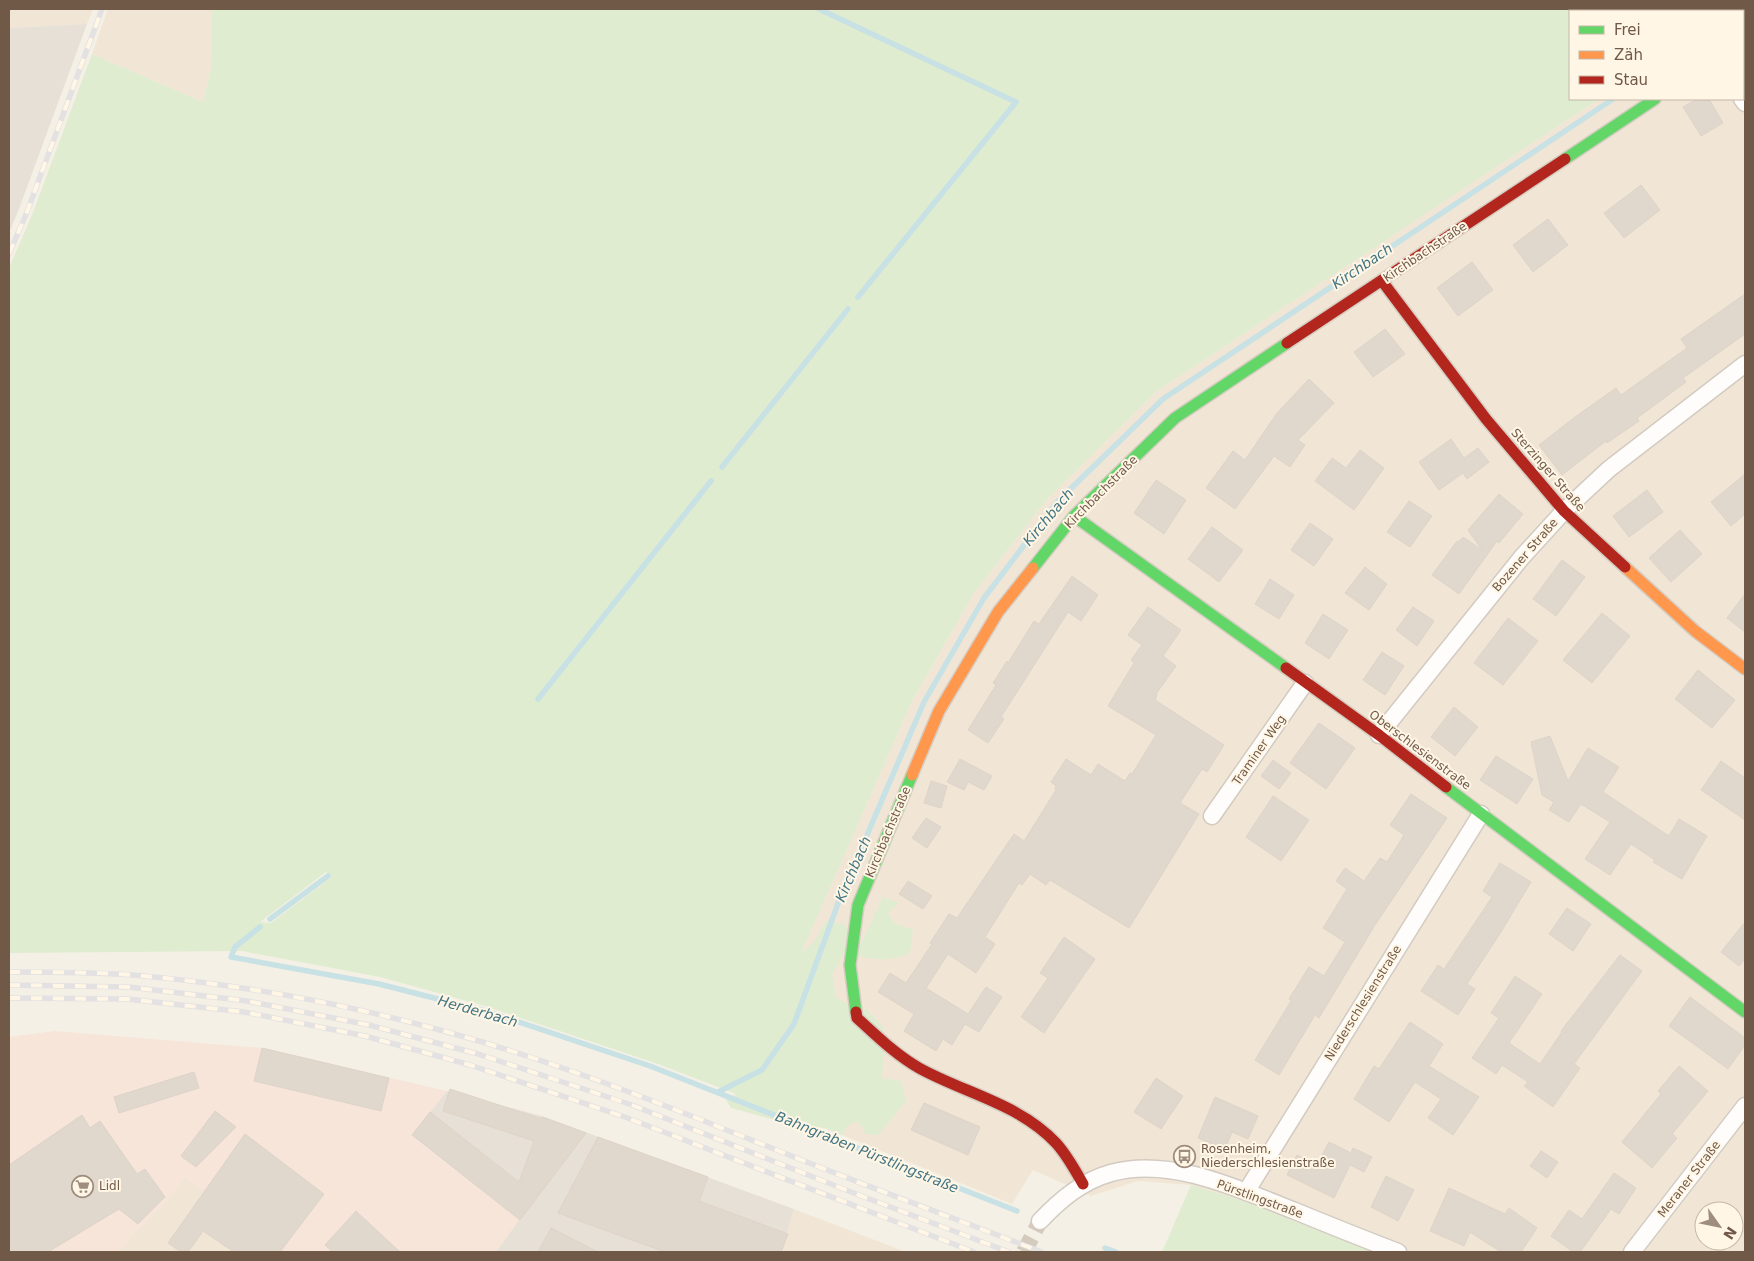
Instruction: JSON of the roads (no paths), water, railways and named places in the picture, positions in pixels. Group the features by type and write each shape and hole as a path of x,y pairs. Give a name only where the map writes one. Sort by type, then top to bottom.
{"street":[{"name":"Kirchbachstraße","path":"1083,1184 1061,1147 1038,1125 1015,1111 976,1096 910,1063 857,1018 850,965 858,906 939,711 998,612 1074,516 1175,418 1654,100"},
{"name":"Sterzinger Straße","path":"1382,281 1486,419 1564,511 1695,631 1745,669"},
{"name":"Bozener Straße","path":"1379,735 1522,557 1564,511 1609,469 1745,364"},
{"name":"Oberschlesienstraße","path":"1074,516 1379,735 1745,1012"},
{"name":"Traminer Weg","path":"1212,816 1305,683"},
{"name":"Niederschlesienstraße","path":"1246,1192 1481,814"},
{"name":"Meraner Straße","path":"1632,1252 1745,1106"},
{"name":"Pürstlingstraße","path":"1040,1221 1058,1202 1083,1184 1112,1173 1136,1169 1164,1169 1190,1174 1246,1192 1398,1252"}],"waterway":[{"path":"819,9 1016,102 858,297"},
{"name":"Kirchbach","path":"718,1092 762,1070 794,1024 840,898 924,702 984,598 1057,502 1163,399 1612,100"},
{"path":"722,467 848,309"},
{"path":"538,699 711,481"},
{"path":"270,919 328,876"},
{"name":"Herderbach","path":"260,927 235,947 231,957 379,984 489,1012 650,1066 1017,1211"},
{"name":"Bahngraben Pürstlingstraße","path":"1105,1248 1116,1252"}],"tunnel":[{"path":"1024,1252 1040,1221"}],"railway":[{"path":"9,254 27,212 102,9"},
{"path":"9,972 71,972 177,979 308,999 437,1029 520,1054 602,1082 1042,1252"},
{"path":"9,985 129,987 247,1001 369,1025 478,1054 632,1105 1009,1252"},
{"path":"9,998 127,999 244,1012 365,1036 470,1065 625,1117 974,1252"}],"place":[{"name":"Rosenheim, Niederschlesienstraße","path":"1185,1156"},
{"name":"Lidl","path":"83,1186"}]}
